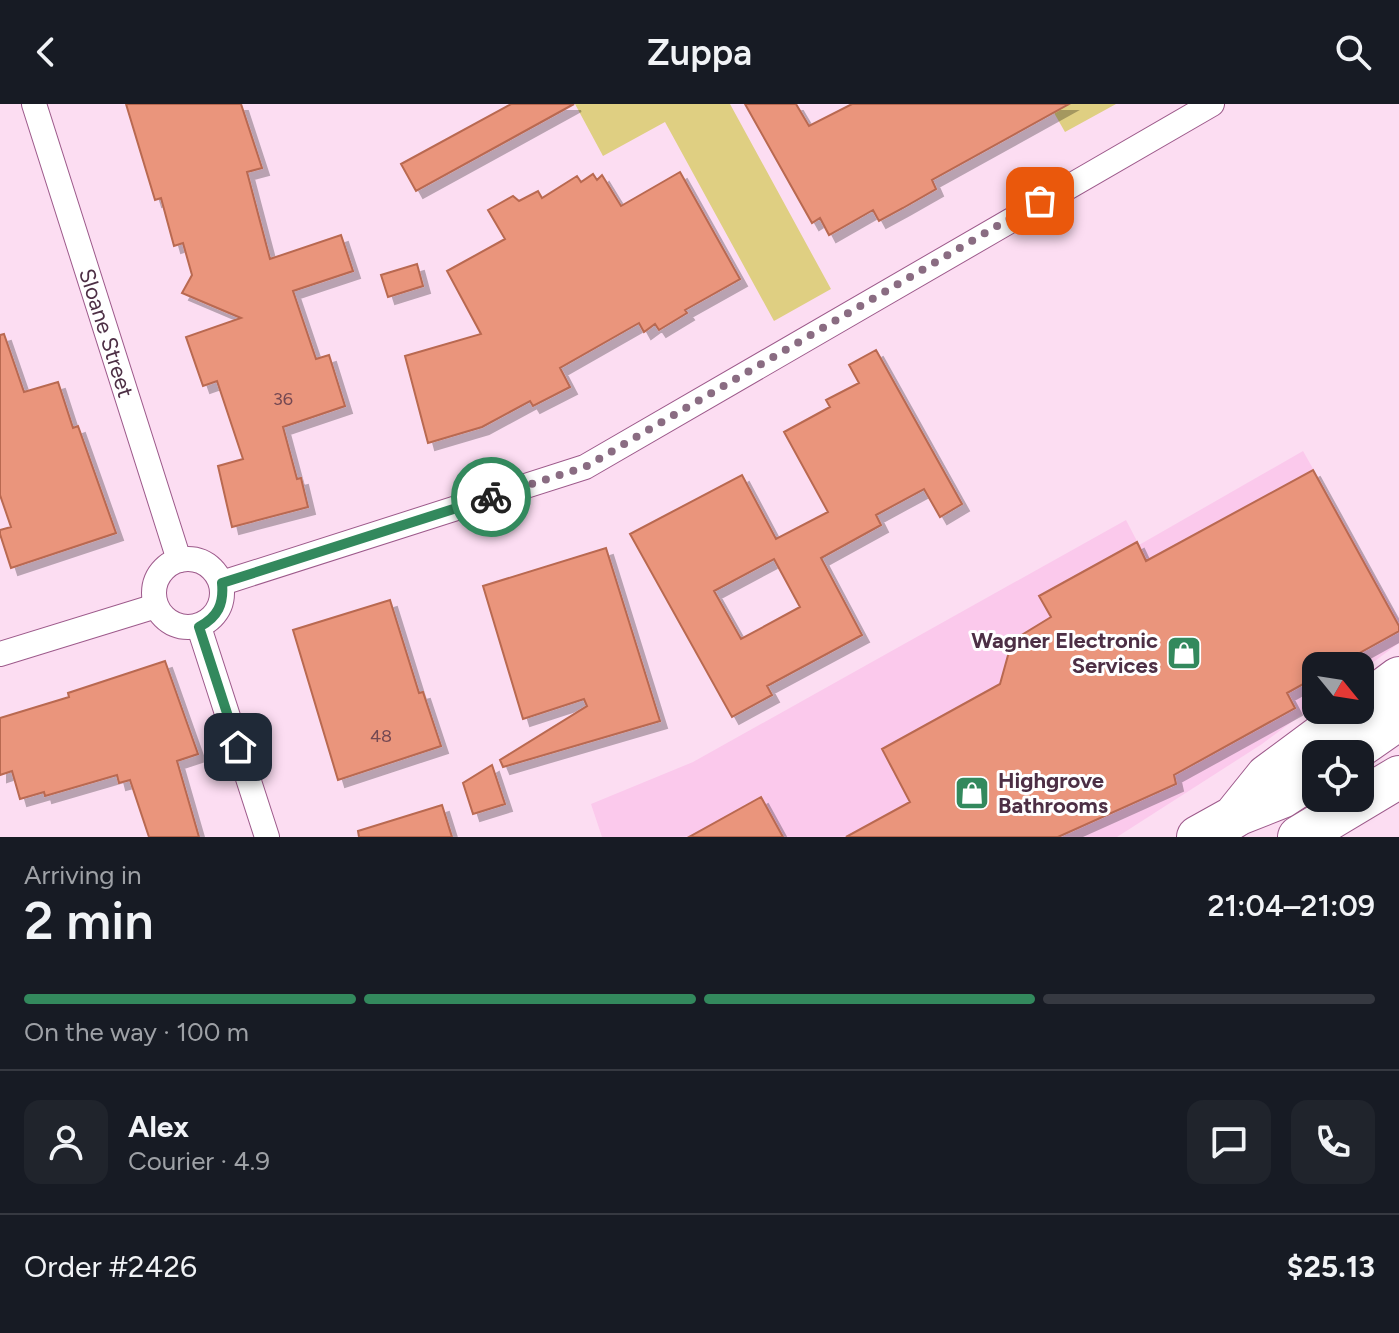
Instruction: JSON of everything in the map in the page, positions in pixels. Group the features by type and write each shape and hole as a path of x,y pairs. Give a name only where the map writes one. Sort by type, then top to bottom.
{"highway":[{"path":"1374,696 1399,678"},
{"path":"1198,837 1234,817 1267,776 1337,724"},
{"path":"1299,837 1399,777"}],"main road":[{"path":"1370,740 1399,720"},
{"path":"1234,817 1282,798 1302,785"}],"street":[{"name":"Sloane Street","path":"34,104 179,560"},
{"path":"222,583 585,467 1212,104"},
{"path":"179,560 200,561 210,566 222,583 221,605 216,614 199,627 178,627 169,622 156,606 155,584 169,565 179,560"},
{"path":"0,654 156,606"},
{"path":"199,627 267,837"}],"shaded area":[{"path":"575,104 730,104 831,289 774,321 665,122 603,156"},
{"path":"1049,104 1116,104 1065,132"},
{"path":"1303,451 1399,620 1399,643 1374,662 1374,652 1302,652 1302,714 1262,744 1117,837 602,837 591,804 693,762 1126,520 1139,545"}],"building":[{"path":"126,104 241,104 262,168 247,172 270,259 341,235 353,271 293,291 316,359 329,355 345,406 283,427 308,507 232,527 218,466 243,459 217,381 203,386 186,337 241,318 182,293 192,275 183,243 174,246 161,198 155,200"},
{"path":"511,104 574,104 416,191 401,164"},
{"path":"745,104 796,104 809,126 852,104 1069,104 932,180 936,189 903,208 879,221 873,210 829,235 820,218 812,223"},
{"path":"680,172 740,279 685,310 687,313 659,330 655,324 644,332 639,323 560,368 570,387 533,406 530,401 482,427 428,443 405,356 481,334 447,271 505,239 488,210 513,196 519,201 538,191 542,198 577,176 581,182 593,174 597,180 602,175 621,206"},
{"path":"417,264 423,286 388,297 381,275"},
{"path":"4,334 24,392 58,382 73,428 78,426 116,533 11,568 0,534 0,530 11,527 0,495 0,335"},
{"path":"876,350 962,504 940,517 924,489 876,515 881,525 821,558 862,635 767,686 772,695 732,717 630,534 742,475 776,539 828,512 784,432 830,407 826,400 859,383 849,365","holes":["774,559 800,607 741,639 714,591"]},
{"name":"Wagner Electronic Services","path":"1313,470 1399,631 1361,652 1302,652 1302,685 1287,693 1295,708 1174,775 1176,784 1058,837 846,837 910,802 882,749 1000,684 1012,641 1051,617 1039,596 1137,542 1146,561"},
{"path":"606,548 660,721 503,767 500,760 587,706 584,699 523,719 483,586"},
{"path":"390,600 419,693 423,692 441,746 338,780 293,630"},
{"path":"165,661 198,754 177,761 199,837 149,837 130,780 119,783 117,775 45,796 44,792 20,799 12,771 0,775 0,718 69,697 68,693"},
{"path":"492,765 505,804 473,814 463,783"},
{"path":"761,797 783,837 689,837"},
{"path":"442,805 452,837 359,837 358,831"}],"way so far":[{"path":"491,497 585,467 1040,201"}],"place":[{"name":"Wagner Electronic Services","path":"1184,653"},
{"name":"Highgrove Bathrooms","path":"972,793"}],"route":[{"path":"238,747 199,627 209,622 221,605 222,583 491,497"}]}
